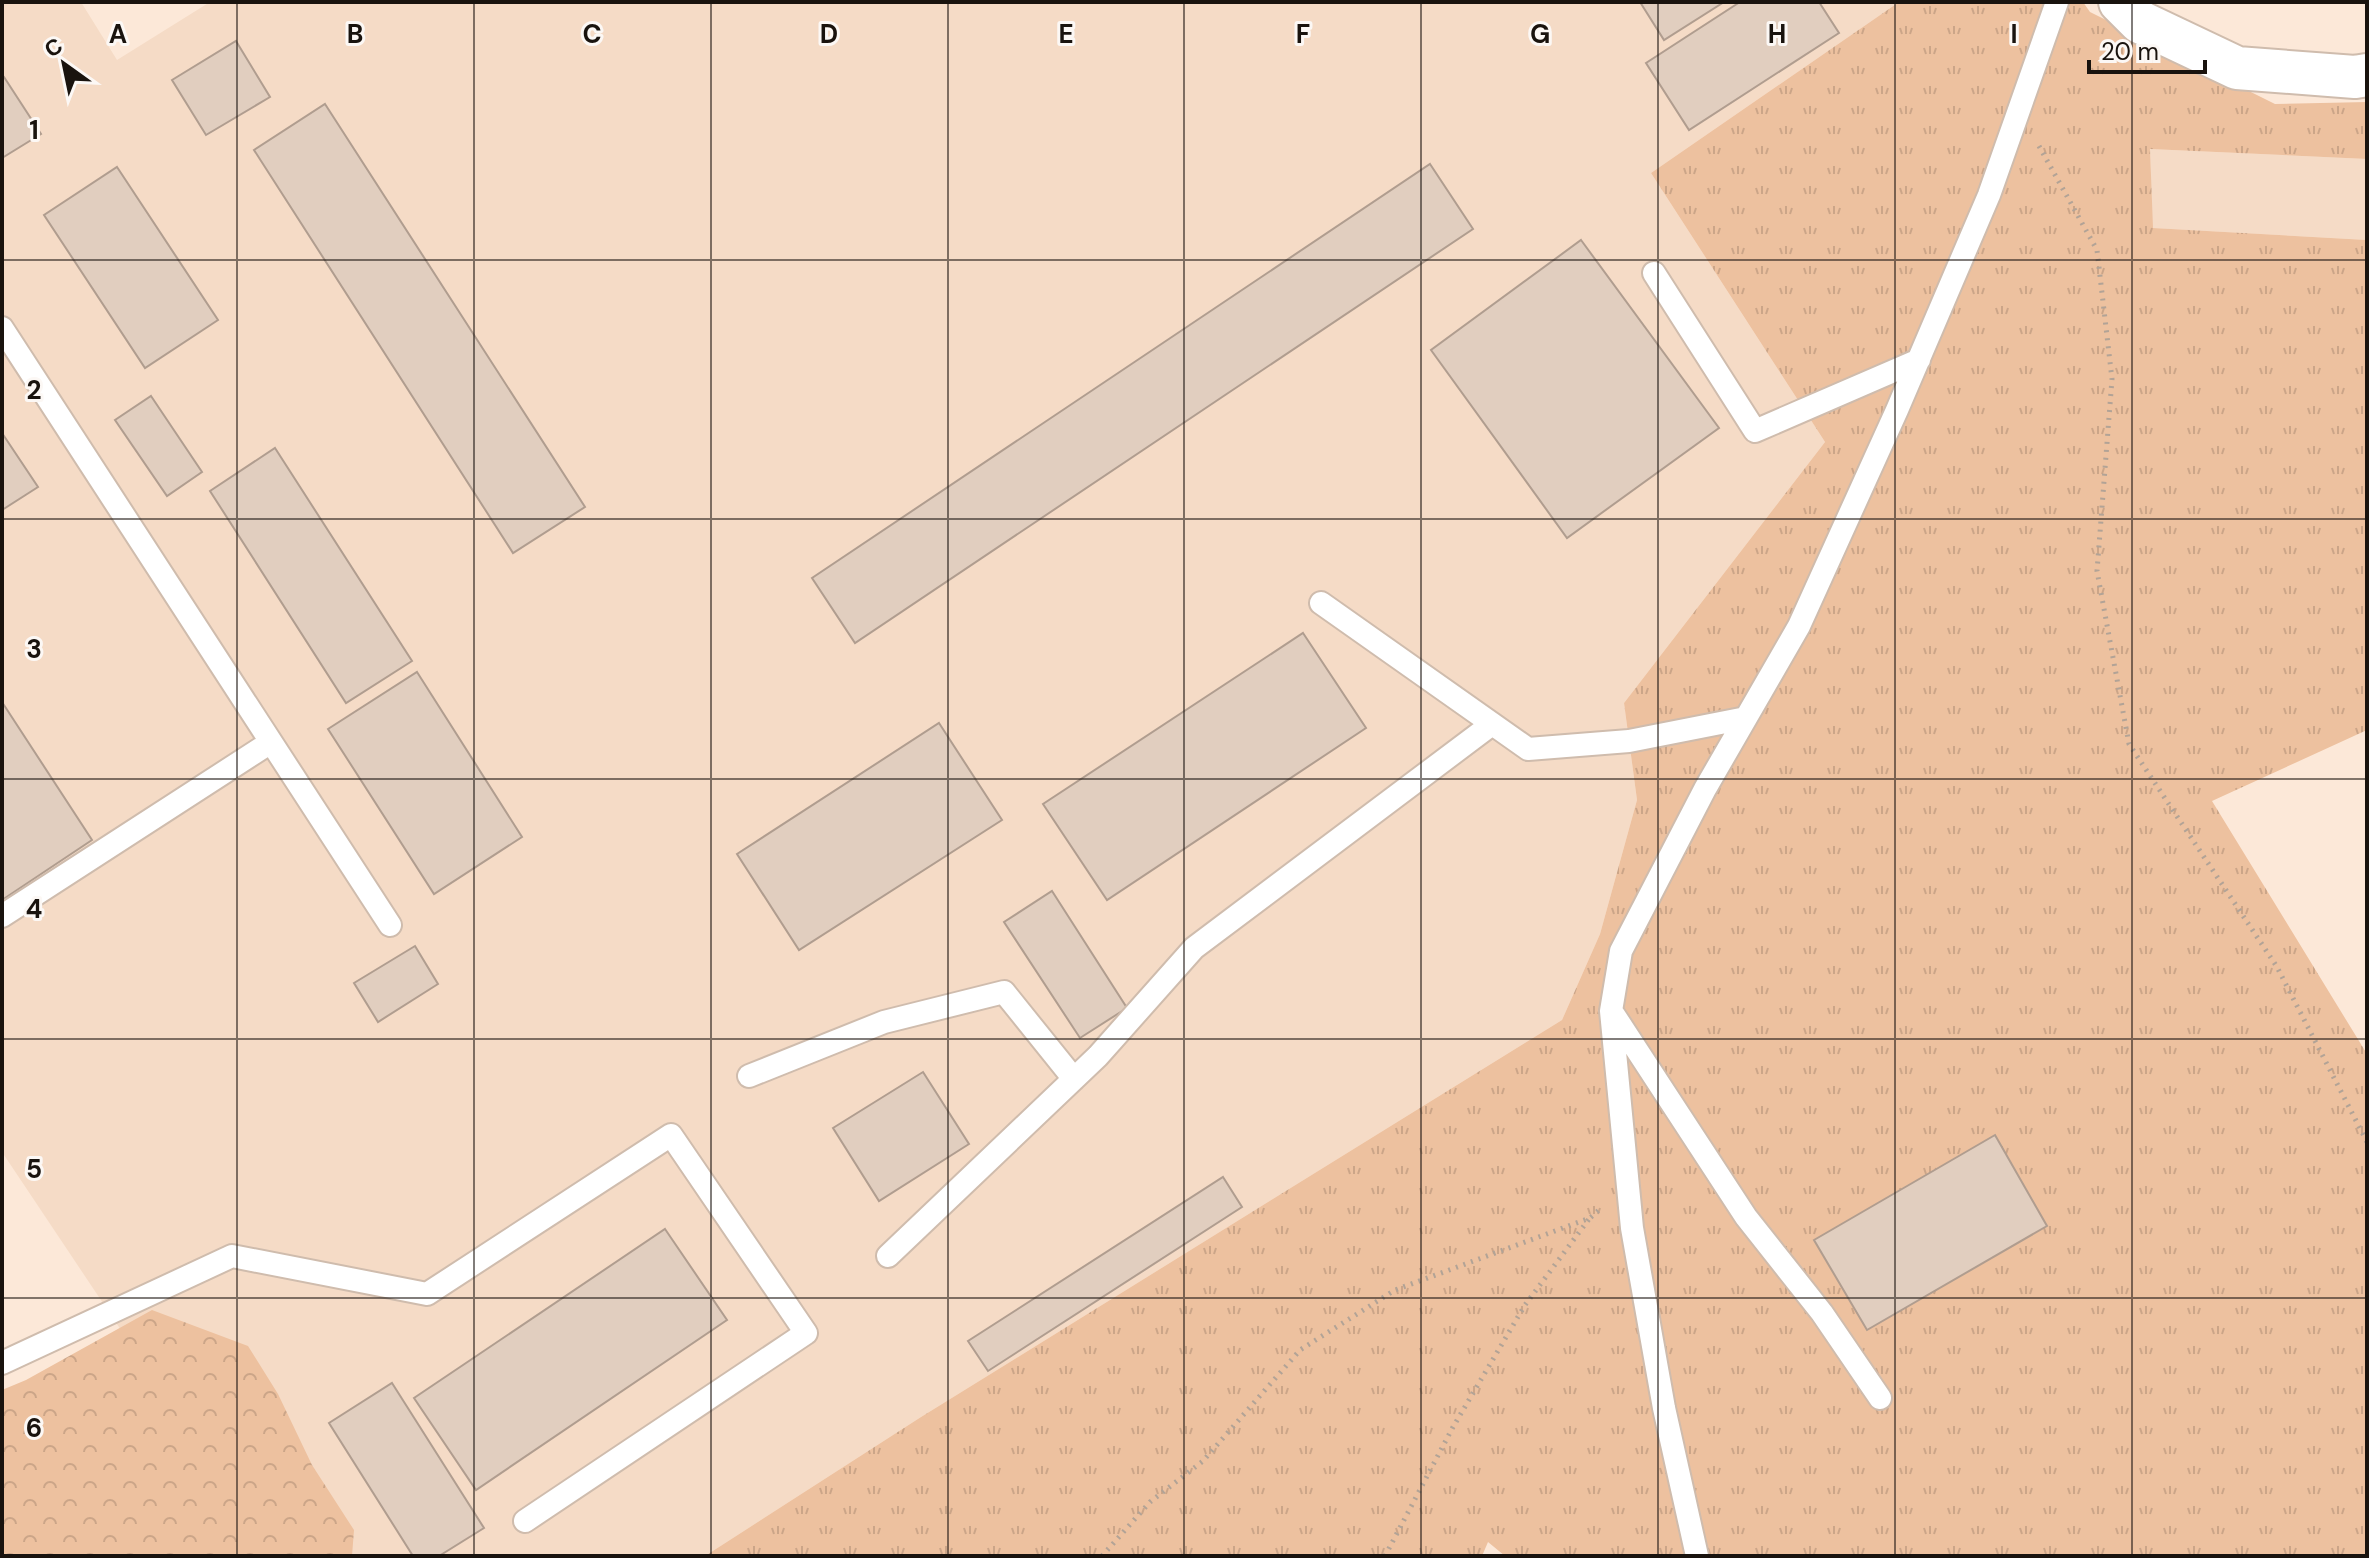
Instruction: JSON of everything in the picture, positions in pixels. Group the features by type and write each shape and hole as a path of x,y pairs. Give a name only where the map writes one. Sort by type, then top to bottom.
{"street":[{"path":"2120,2 2140,22 2237,68 2355,77 2367,75"}],"lane":[{"path":"1697,1556 1664,1408 1632,1228 1611,1011 1621,951 1705,789 1799,626 1919,360 1989,195 2057,2"},
{"path":"1654,273 1755,431 1919,360"},
{"path":"2,328 390,925"},
{"path":"1321,603 1528,749 1629,741 1746,718"},
{"path":"888,1256 1098,1056 1194,948 1492,724"},
{"path":"2,916 271,742"},
{"path":"749,1076 884,1022 1004,992 1074,1079"},
{"path":"1611,1011 1746,1217 1822,1313 1880,1398"},
{"path":"2,1363 232,1256 427,1294 671,1135 806,1333 525,1521"}],"path":[{"path":"2020,110 2097,250 2112,379 2097,571 2129,744 2277,967 2367,1142"},
{"path":"1385,1556 1453,1427 1525,1305 1590,1218 1628,1184"},
{"path":"1102,1556 1150,1502 1203,1461 1300,1350 1395,1290 1590,1218"}],"shaded area":[{"path":"2,2 81,2 117,60 210,2 1899,2 1651,173 1825,442 1624,703 1637,800 1600,934 1562,1020 921,1417 705,1556 272,1556 2,1152"},
{"path":"2150,149 2367,159 2367,240 2152,228"}],"green space":[{"path":"1899,2 2083,2 2090,12 2275,104 2367,102 2367,159 2150,149 2153,228 2367,240 2367,730 2212,801 2367,1054 2367,1556 1505,1556 1488,1542 1482,1556 705,1556 921,1417 1562,1020 1600,934 1637,800 1624,703 1825,442 1651,173"},
{"path":"152,1310 248,1346 278,1394 312,1465 354,1530 352,1556 2,1556 2,1390 26,1380"}],"building":[{"path":"1640,2 1724,2 1664,40"},
{"path":"1740,2 1819,2 1839,33 1689,130 1646,63"},
{"path":"236,41 270,97 206,135 172,80"},
{"path":"2,78 41,134 2,158"},
{"path":"325,104 585,507 513,553 254,150"},
{"path":"1430,164 1473,229 855,643 812,578"},
{"path":"117,167 218,320 145,368 44,215"},
{"path":"1581,240 1719,428 1567,538 1431,350"},
{"path":"151,396 202,472 167,496 115,420"},
{"path":"2,433 38,487 2,510"},
{"path":"275,448 412,661 346,703 210,491"},
{"path":"1303,633 1366,728 1107,900 1043,804"},
{"path":"417,672 522,837 434,894 328,729"},
{"path":"2,702 92,840 2,900"},
{"path":"939,723 1002,820 799,950 737,854"},
{"path":"1052,891 1127,1008 1080,1038 1004,922"},
{"path":"415,946 438,984 378,1022 354,983"},
{"path":"923,1072 969,1144 879,1201 833,1128"},
{"path":"1995,1135 2047,1226 1867,1330 1814,1240"},
{"path":"1223,1177 1242,1207 988,1371 968,1341"},
{"path":"665,1229 727,1320 476,1490 414,1398"},
{"path":"392,1383 484,1528 439,1556 413,1556 329,1423"}]}
